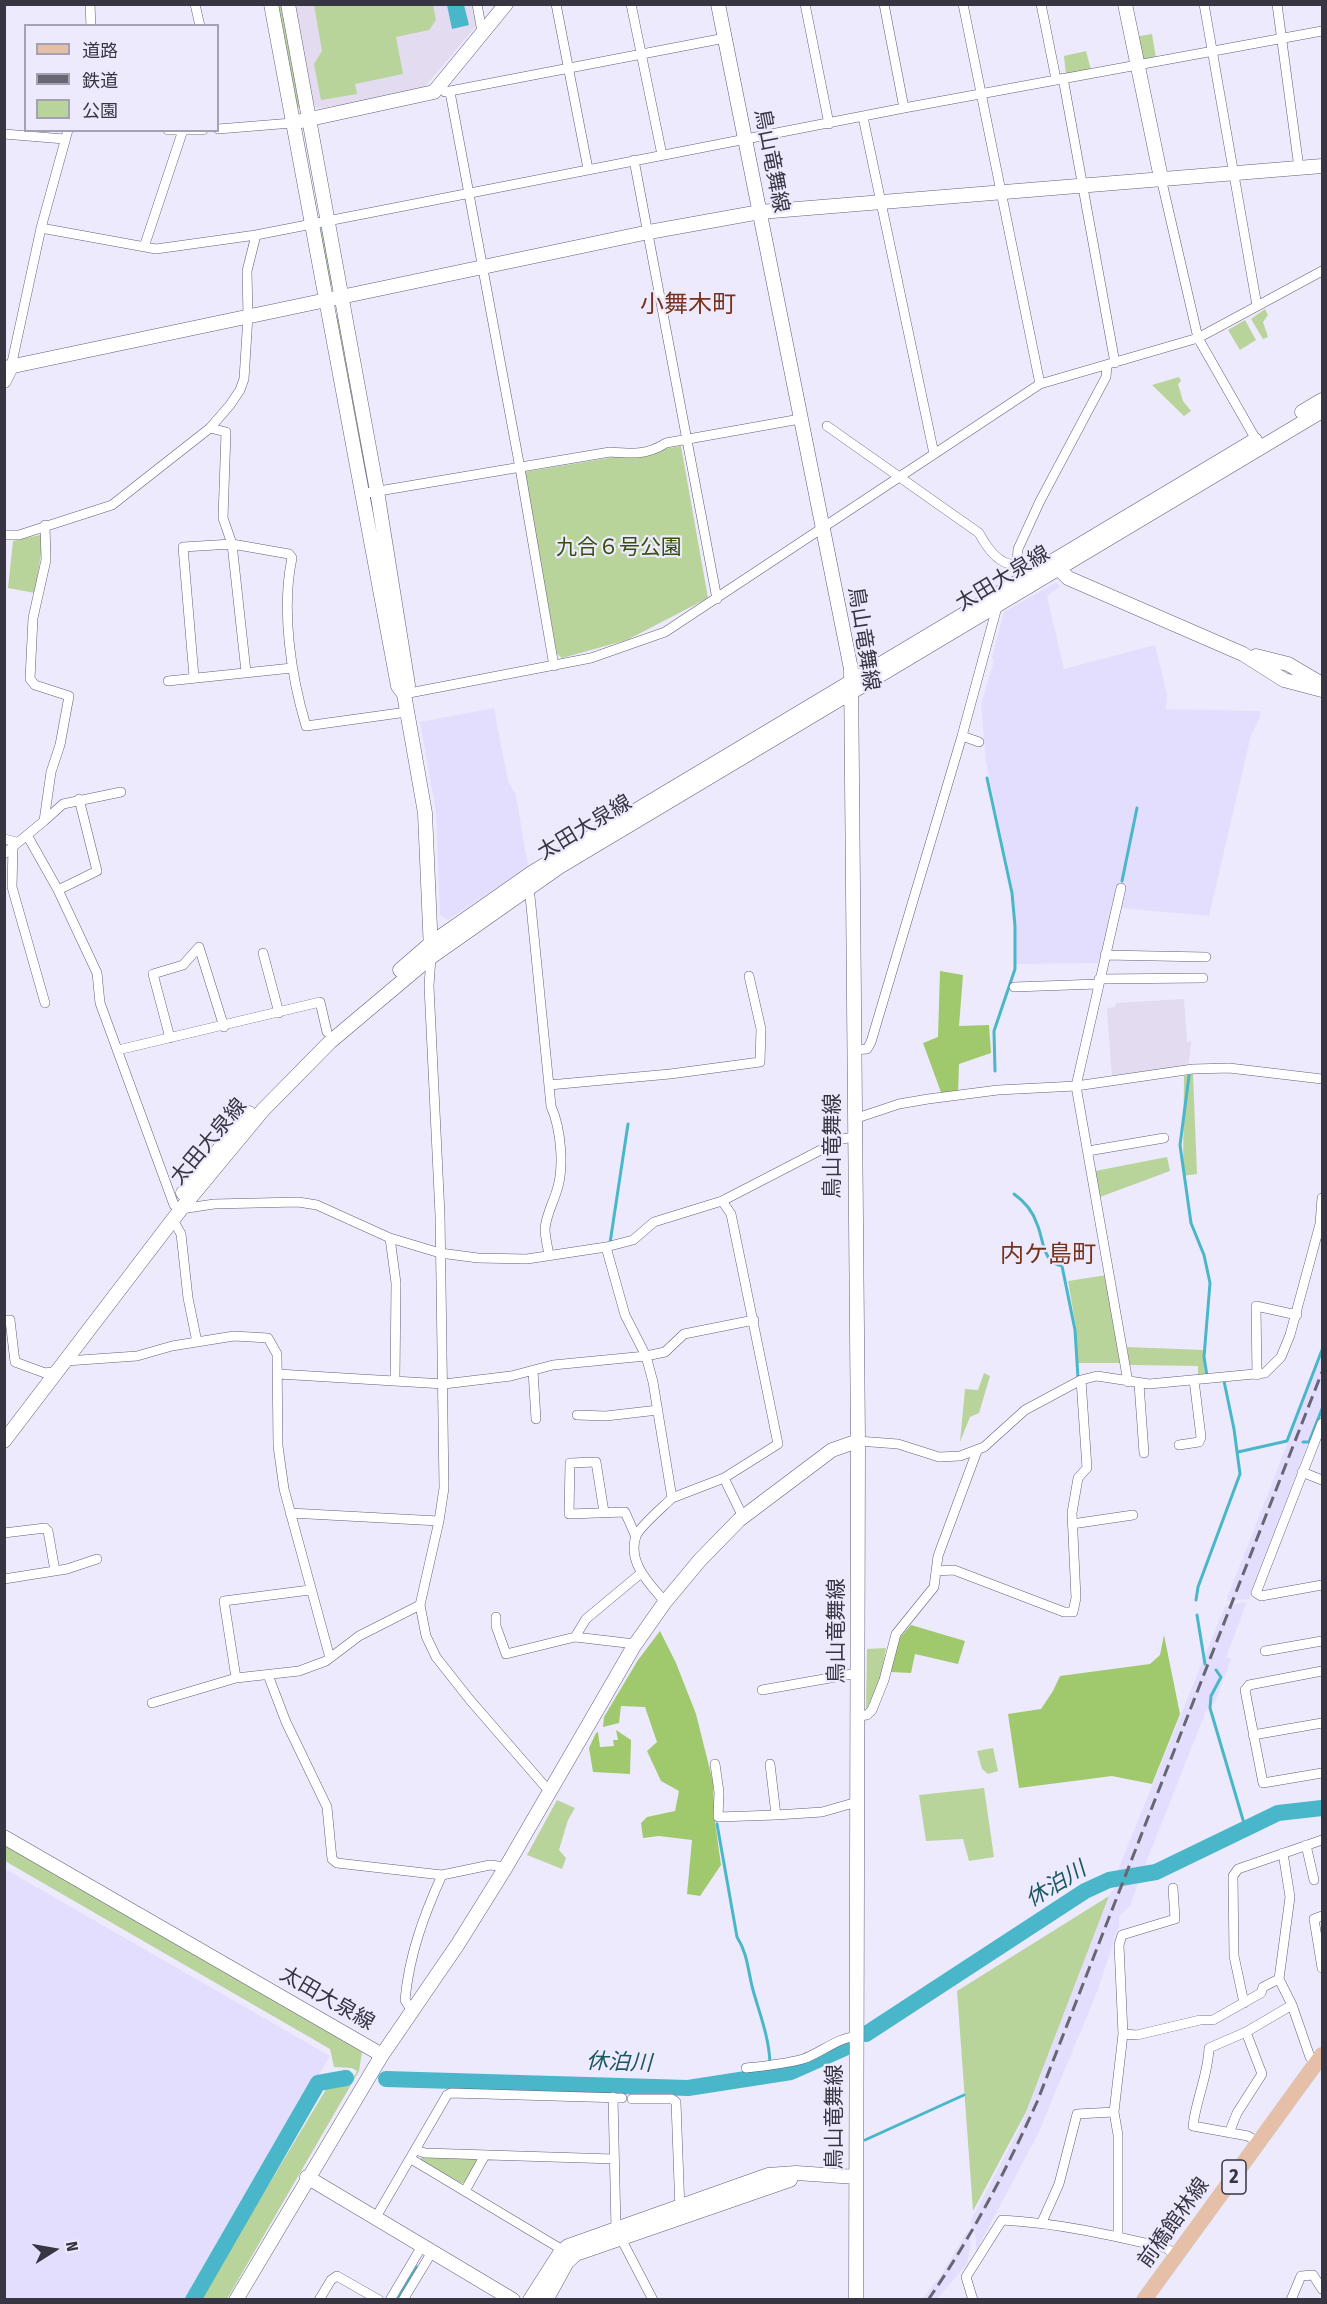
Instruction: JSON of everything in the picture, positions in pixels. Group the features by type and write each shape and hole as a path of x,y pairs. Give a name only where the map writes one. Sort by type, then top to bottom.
{"main road":[{"path":"271,4 361,494 398,686 404,694 425,813 431,950"},
{"path":"288,4 377,491 408,685 404,694"},
{"path":"292,123 434,92 506,4"},
{"name":"鳥山竜舞線","path":"718,4 823,529 851,688 858,1442 856,2300"},
{"path":"1125,4 1161,178"},
{"path":"4,381 8,368 248,316 343,299 649,232 759,212 1323,166"},
{"name":"太田大泉線","path":"4,1441 56,1368 253,1108 327,1032 431,950 524,885 1258,444 1323,400"},
{"name":"太田大泉線","path":"1258,444 1323,411"},
{"path":"1055,566 1077,583 1243,654 1284,680 1323,690"},
{"name":"太田大泉線","path":"851,688 997,607 1025,584"},
{"path":"1243,654 1288,664 1323,684"},
{"name":"太田大泉線","path":"4,1426 56,1368 176,1211 263,1110 321,1050 431,950"},
{"path":"382,2055 506,1867 635,1644 665,1602 700,1560 742,1517 832,1450 858,1442"},
{"name":"太田大泉線","path":"4,1838 382,2055 307,2177 236,2300"},
{"name":"前橋館林線","path":"1144,2300 1320,2060"},
{"path":"530,2300 567,2253 768,2175 796,2173 856,2177"},
{"path":"307,2177 513,2300"},
{"path":"546,2300 567,2253"}],"street":[{"path":"90,4 91,24"},
{"path":"195,4 200,24"},
{"path":"477,4 482,32"},
{"path":"556,4 588,169"},
{"path":"631,4 662,155"},
{"path":"805,4 829,124"},
{"path":"884,4 904,108"},
{"path":"963,4 1040,384"},
{"path":"1025,584 1017,564 1018,549 1028,524 1111,364 1081,185 1060,79 1041,4"},
{"path":"1204,4 1257,306"},
{"path":"1277,4 1299,168"},
{"path":"41,228 156,249 256,235 746,138 1323,31"},
{"path":"434,92 450,92 725,38"},
{"path":"450,92 520,468 554,666"},
{"path":"863,117 934,454"},
{"path":"219,129 292,123"},
{"path":"144,248 183,132"},
{"path":"4,134 66,135 8,368"},
{"path":"634,160 717,599"},
{"path":"1161,178 1198,338 1258,444"},
{"path":"4,535 19,535 112,505 210,428 240,390 244,379 248,316 247,272 256,235"},
{"path":"404,694 591,658 665,632 1040,384 1198,338 1323,271"},
{"path":"361,494 610,452 639,455 651,452 666,442 800,419"},
{"path":"827,426 979,533 987,547 1005,562 1017,564"},
{"path":"210,428 226,432 223,518 232,544 246,672"},
{"path":"44,821 51,772 60,745 69,696 35,685 30,679 33,618 46,560 45,525"},
{"path":"194,677 183,547 232,544 290,554 292,558 287,590 292,668 294,687 306,726 407,712"},
{"path":"853,1050 867,1049 872,1042 962,736 997,607"},
{"path":"168,681 292,668"},
{"path":"962,736 979,742"},
{"path":"4,854 63,804 121,792"},
{"path":"58,890 97,871 79,799"},
{"path":"27,835 58,890 97,973 100,1002 176,1211 181,1234 188,1298 197,1341"},
{"path":"4,838 15,844"},
{"path":"15,844 12,887 45,1003"},
{"path":"524,885 530,897 551,1106 556,1118 560,1163 556,1194 552,1200 545,1230 549,1256"},
{"path":"1121,888 1077,1086 1128,1382"},
{"path":"170,1038 153,974 183,965 199,947 224,1027"},
{"path":"431,950 429,986 444,1384 444,1488 420,1605 426,1636 436,1657 549,1791"},
{"path":"262,953 279,1013"},
{"path":"1105,955 1206,957"},
{"path":"549,1085 670,1074 760,1062 761,1029 749,976"},
{"path":"1014,987 1099,981 1203,978"},
{"path":"118,1050 224,1027 320,1002 327,1032"},
{"path":"854,1119 899,1104 927,1099 998,1090 1077,1086 1193,1069 1229,1068 1323,1079"},
{"path":"176,1211 214,1204 298,1202 317,1205 390,1238 440,1253 478,1258 549,1256 606,1247 633,1240 654,1222 722,1200 842,1138 854,1137"},
{"path":"1088,1151 1164,1138"},
{"path":"858,1442 898,1444 945,1458 977,1451 994,1440 1025,1410 1080,1380 1097,1376 1139,1384 1257,1375 1265,1372 1281,1357 1297,1315 1320,1224 1323,1198"},
{"path":"636,1537 672,1498 724,1478 778,1444 731,1214 722,1200"},
{"path":"390,1238 396,1282 395,1380"},
{"path":"606,1247 625,1315 646,1356 658,1410 672,1498"},
{"path":"1257,1375 1256,1306 1297,1315"},
{"path":"4,1320 10,1320 15,1362 56,1368 137,1356 197,1341 234,1336 268,1338 277,1354 278,1446 290,1513 330,1658"},
{"path":"279,1374 444,1384 533,1371 552,1365 646,1356 665,1352 684,1334 754,1320"},
{"path":"533,1371 536,1419"},
{"path":"936,1571 954,1570 1064,1612 1073,1612 1076,1598 1072,1524 1078,1478 1087,1468 1080,1380"},
{"path":"1179,1445 1199,1442 1201,1437 1194,1380"},
{"path":"1139,1384 1144,1453"},
{"path":"577,1415 606,1416 658,1410"},
{"path":"1322,1426 1256,1593 1261,1596 1323,1586"},
{"path":"858,1716 867,1715 872,1710 886,1673 892,1641 934,1587 938,1556 977,1451"},
{"path":"604,1512 596,1462 570,1463 569,1514 573,1516 625,1512 636,1537 635,1551 640,1574 665,1602"},
{"path":"1302,1472 1323,1480"},
{"path":"724,1478 742,1517"},
{"path":"290,1513 439,1521"},
{"path":"1072,1524 1133,1515"},
{"path":"4,1533 45,1528 48,1531 55,1571"},
{"path":"4,1579 55,1571 97,1559"},
{"path":"575,1637 586,1619 640,1574"},
{"path":"236,1678 224,1601 310,1590"},
{"path":"152,1702 236,1678 299,1671 330,1658 359,1636 420,1605"},
{"path":"496,1617 496,1626 506,1654 575,1637 635,1644"},
{"path":"1265,1652 1323,1641"},
{"path":"1323,1671 1246,1687 1263,1784 1323,1773"},
{"path":"762,1690 858,1673"},
{"path":"268,1676 286,1722 327,1807 332,1859 337,1863 442,1875 490,1865 506,1867"},
{"path":"1253,1735 1323,1723"},
{"path":"715,1764 719,1792 718,1817 822,1812 857,1802"},
{"path":"770,1764 776,1815"},
{"path":"1244,2003 1234,1956 1233,1876 1238,1869 1323,1840"},
{"path":"1306,1845 1314,1880"},
{"path":"1283,1853 1290,1897 1279,1980 1292,2005 1310,2057 1320,2060"},
{"path":"412,2011 406,2005 405,2000 414,1951 423,1918 442,1875"},
{"path":"1118,2237 1118,2135 1114,2112 1123,2034 1120,1939 1127,1933 1175,1919 1173,1888"},
{"path":"1323,1916 1314,1919 1323,1968"},
{"path":"1123,2034 1137,2035 1200,2020 1214,2020 1261,1993 1263,1987 1279,1980"},
{"path":"1259,2143 1248,2136 1194,2126 1195,2109 1208,2070 1209,2048 1246,2032 1292,2005"},
{"path":"1229,2133 1237,2113 1262,2074 1246,2032"},
{"path":"746,2068 798,2060 819,2053 848,2038 856,2037"},
{"path":"376,2217 450,2092 618,2098 614,2159 618,2234 653,2300"},
{"path":"632,2098 672,2099 676,2102 680,2211"},
{"path":"1042,2222 1059,2184 1077,2114 1114,2112"},
{"path":"413,2154 614,2159"},
{"path":"413,2154 465,2191 567,2253"},
{"path":"465,2191 485,2155"},
{"path":"974,2300 966,2277 998,2222 1002,2220 1042,2222 1118,2237 1166,2248 1176,2255"},
{"path":"390,2300 427,2249"},
{"path":"403,2300 427,2249"},
{"path":"1290,2300 1301,2276 1313,2275 1323,2289"},
{"path":"319,2300 331,2280 337,2276 380,2300"}],"shaded area":[{"path":"293,5 471,5 476,26 423,89 395,98 319,108 312,106"},
{"path":"1055,583 1061,586 1047,596 1064,669 1155,645 1167,694 1166,709 1260,711 1260,717 1251,735 1209,916 1120,908 1126,884 1119,882 1099,963 1016,964 1016,929 1012,888 986,762 981,704 994,661 992,657 1004,612"},
{"path":"494,708 508,781 516,796 528,866 448,920 440,915 436,811 420,722"},
{"path":"1184,999 1187,1042 1191,1041 1189,1063 1185,1066 1112,1076 1107,1008 1115,1007 1116,1003"},
{"path":"1322,1355 1322,1406 1249,1599 1226,1601"},
{"path":"1247,1602 1226,1657 1231,1659 1215,1702 1207,1709 1143,1870 1120,1874 1117,1872 1225,1606"},
{"path":"5,1869 330,2056 187,2299 5,2299"},
{"path":"1139,1880 1130,1906 1119,1916 1119,1926 1097,1992 1038,2134 976,2251 976,2238 970,2222 1022,2123 1110,1894 1117,1885"},
{"path":"968,2230 971,2243 967,2264 937,2299 922,2299 941,2275"}],"green space":[{"path":"273,5 284,5 301,107 296,108"},
{"path":"314,5 433,5 436,20 429,30 396,37 403,74 355,84 357,94 321,100 314,64 322,51"},
{"path":"1152,34 1156,58 1142,61 1134,37"},
{"path":"1086,51 1091,70 1066,75 1064,56"},
{"path":"321,229 326,232 334,285 329,286 317,230"},
{"path":"1265,309 1268,315 1263,322 1268,337 1263,339 1251,319"},
{"path":"335,316 340,316 371,478 360,470"},
{"path":"1245,320 1256,340 1240,350 1228,330"},
{"path":"1179,377 1181,381 1178,384 1183,401 1191,411 1184,416 1152,385"},
{"name":"九合６号公園","path":"681,446 708,598 627,640 562,658 557,654 524,472"},
{"path":"44,534 35,593 8,588 13,541"},
{"path":"940,971 963,975 959,1026 989,1025 991,1053 959,1064 958,1094 942,1095 923,1043 938,1037"},
{"path":"1193,1074 1197,1174 1183,1176 1184,1076"},
{"path":"1167,1157 1170,1171 1100,1197 1095,1171"},
{"path":"1107,1275 1122,1363 1077,1363 1076,1328 1068,1281"},
{"path":"1127,1347 1203,1350 1205,1375 1198,1376 1198,1366 1129,1365"},
{"path":"984,1373 990,1376 979,1413 970,1417 960,1442 965,1389 978,1390"},
{"path":"911,1625 965,1641 958,1664 915,1654 911,1673 891,1672 897,1641"},
{"path":"660,1631 676,1663 696,1714 713,1782 714,1815 721,1865 700,1896 687,1894 692,1840 659,1836 643,1838 641,1823 647,1817 675,1811 679,1791 661,1781 647,1751 657,1742 645,1707 621,1706 619,1723 603,1727 604,1717 638,1660"},
{"path":"1164,1635 1180,1714 1152,1784 1112,1776 1019,1788 1008,1714 1041,1709 1060,1676 1150,1664 1160,1655"},
{"path":"886,1648 880,1682 866,1710 867,1649"},
{"path":"616,1730 631,1740 630,1774 593,1772 589,1748 596,1733 598,1732 600,1747 614,1746 613,1740 618,1740"},
{"path":"993,1748 998,1771 988,1774 982,1769 977,1751"},
{"path":"984,1788 994,1857 969,1861 963,1839 926,1841 919,1795"},
{"path":"557,1800 575,1808 568,1820 559,1850 566,1858 562,1869 527,1855"},
{"path":"5,1845 362,2052 359,2071 227,2299 200,2299 328,2086 351,2082 357,2071 352,2068 334,2067 330,2049 5,1861"},
{"path":"1109,1896 1026,2112 973,2211 957,1991"},
{"path":"422,2157 473,2158 478,2161 465,2183 461,2183 420,2160"}],"water":[{"path":"447,5 464,5 469,25 452,29"}],"waterway":[{"path":"987,778 1012,893 1015,926 1015,969 994,1031 995,1071"},
{"path":"1122,881 1137,808"},
{"path":"1189,1076 1180,1145 1191,1223 1204,1255 1210,1283 1204,1357 1207,1376"},
{"path":"610,1243 628,1124"},
{"path":"1014,1194 1025,1203 1033,1215 1047,1255 1055,1264 1062,1266 1075,1330 1078,1378"},
{"path":"1238,1452 1287,1441 1322,1350"},
{"path":"1196,1600 1198,1587 1240,1474 1224,1381"},
{"path":"1303,1442 1309,1442 1322,1409"},
{"path":"1197,1615 1205,1664"},
{"path":"1216,1670 1221,1677 1211,1696 1210,1708 1246,1830"},
{"name":"休泊川","path":"866,2034 1085,1891 1109,1880 1156,1872 1278,1813 1322,1808"},
{"path":"717,1824 737,1937 746,1956 766,2035 770,2063"},
{"name":"休泊川","path":"386,2079 688,2088 791,2072 845,2048"},
{"name":"休泊川","path":"193,2300 318,2083 346,2078"},
{"path":"865,2140 964,2095"},
{"path":"397,2300 417,2267"}],"railway":[{"path":"928,2300 959,2253 987,2204 1037,2102 1322,1372"}],"district":[{"name":"小舞木町","path":"688,305"},
{"name":"内ケ島町","path":"1048,1255"}]}
